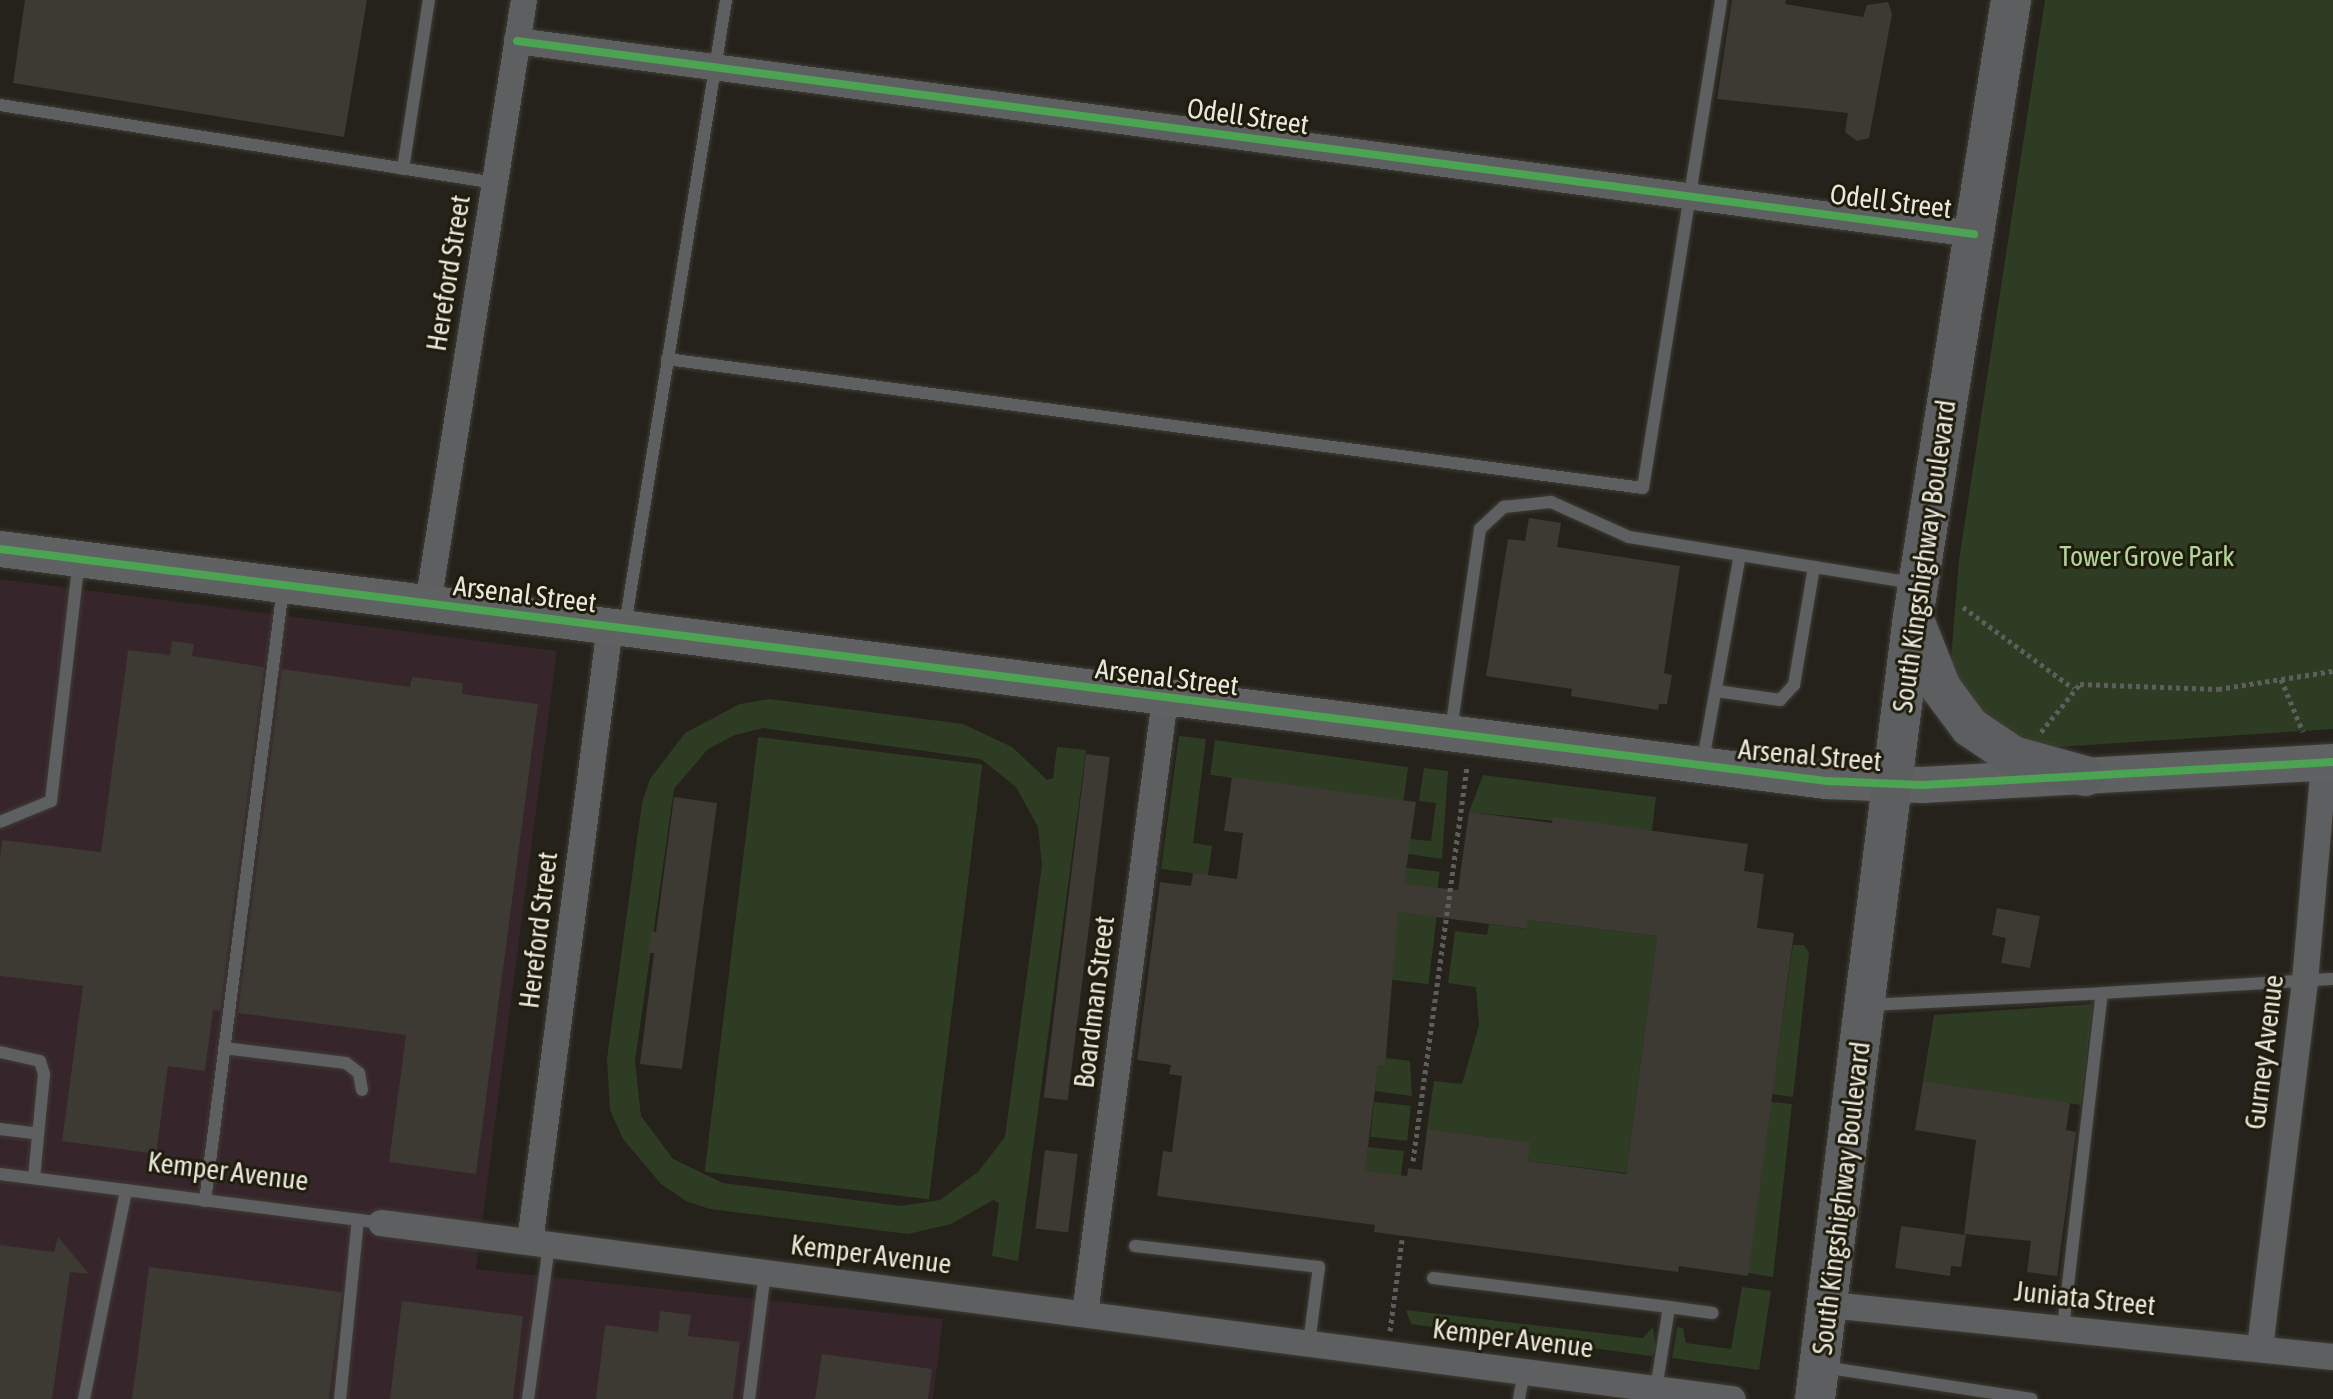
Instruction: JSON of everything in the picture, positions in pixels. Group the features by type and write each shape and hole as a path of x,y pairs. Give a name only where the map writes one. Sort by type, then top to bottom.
{"main road":[{"name":"South Kingshighway Boulevard","path":"1818,1383 1915,600 2011,0"},
{"name":"Arsenal Street","path":"0,549 1450,736 1702,767 1891,785 2328,762"},
{"path":"1915,600 1941,688 1970,727 2013,756 2085,776"}],"street":[{"name":"Hereford Street","path":"428,604 524,0"},
{"name":"Odell Street","path":"517,41 1974,234"},
{"name":"Hereford Street","path":"539,1244 617,628"},
{"name":"Boardman Street","path":"1085,1314 1165,699"},
{"name":"Gurney Avenue","path":"2260,1348 2328,762"},
{"name":"Kemper Avenue","path":"370,1222 1524,1371 1603,1390 1656,1389 1733,1399"},
{"name":"Juniata Street","path":"1830,1305 2333,1357"}],"lane":[{"path":"403,169 429,0"},
{"path":"617,628 667,359 726,0"},
{"path":"667,359 1643,488 1721,0"},
{"path":"0,105 495,183"},
{"path":"1450,736 1480,529 1504,507 1551,502 1629,537 1814,567 1915,600"},
{"path":"1702,767 1740,555"},
{"path":"0,822 51,801 79,558"},
{"path":"1716,691 1780,700 1794,685 1814,567"},
{"path":"205,1201 283,585"},
{"path":"1864,1005 2333,979"},
{"path":"2063,1328 2102,993"},
{"path":"224,1048 346,1063 359,1073 362,1090"},
{"path":"0,1052 40,1061 34,1178"},
{"path":"0,1129 38,1134"},
{"name":"Kemper Avenue","path":"0,1174 370,1222"},
{"path":"84,1399 126,1190"},
{"path":"340,1399 370,1222"},
{"path":"528,1399 539,1244"},
{"path":"1135,1246 1319,1267 1309,1343"},
{"path":"749,1399 765,1272"},
{"path":"1433,1278 1713,1313"},
{"path":"1656,1389 1669,1307"},
{"path":"1519,1399 1524,1371"},
{"path":"1818,1383 2032,1399"}],"path":[{"path":"1963,607 2073,688"},
{"path":"2034,742 2073,688 2102,682 2218,689 2333,671"},
{"path":"2281,679 2303,732"},
{"path":"1413,1161 1466,768"},
{"path":"1387,1353 1402,1240"}],"shaded area":[{"path":"0,579 557,651 476,1269 943,1319 933,1399 0,1399"}],"green space":[{"name":"Tower Grove Park","path":"2045,0 2333,0 2333,729 2041,748 2019,743 1958,690 1951,659 1959,560"},
{"path":"769,699 963,724 1012,747 1047,780 1053,778 1057,747 1086,750 1018,1261 992,1256 999,1203 993,1200 951,1224 908,1234 710,1209 686,1201 661,1184 623,1139 610,1110 607,1059 642,803 650,779 685,733 740,704","holes":["763,728 981,759 1016,787 1038,827 1042,865 1005,1137 978,1172 940,1200 901,1206 723,1183 673,1159 641,1116 635,1061 674,789 708,749 735,735"]},
{"path":"1179,736 1206,739 1193,843 1212,846 1208,875 1161,869"},
{"path":"758,737 982,765 929,1199 705,1172"},
{"path":"1215,740 1408,767 1403,802 1210,775"},
{"path":"1424,768 1448,771 1442,859 1408,854 1410,839 1431,841 1436,803 1419,801"},
{"path":"1483,775 1656,797 1652,831 1469,812"},
{"path":"1400,867 1440,872 1436,900 1397,895"},
{"path":"1398,912 1437,917 1428,984 1390,979"},
{"path":"1528,920 1657,936 1626,1173 1528,1161 1530,1142 1427,1129 1434,1081 1462,1084 1479,1025 1476,987 1448,983 1455,931 1487,935 1489,924 1526,929"},
{"path":"1793,945 1804,945 1809,953 1793,1097 1772,1094"},
{"path":"2093,1004 2081,1105 1923,1081 1934,1015"},
{"path":"1386,1058 1410,1061 1412,1096 1375,1091 1378,1066 1385,1067"},
{"path":"1374,1102 1411,1106 1407,1141 1370,1137"},
{"path":"1771,1102 1792,1104 1773,1277 1748,1273"},
{"path":"1368,1147 1404,1151 1401,1175 1364,1175"},
{"path":"1742,1287 1771,1291 1759,1370 1672,1358 1677,1327 1683,1328 1686,1343 1731,1349"},
{"path":"1406,1310 1643,1338 1653,1327 1656,1348 1652,1356 1411,1324"}],"building":[{"path":"25,0 367,0 344,137 13,83"},
{"path":"1732,0 1786,0 1785,4 1863,17 1867,5 1888,2 1892,14 1869,138 1857,141 1845,132 1848,113 1717,99"},
{"path":"1529,518 1561,523 1557,547 1680,566 1664,673 1672,675 1667,704 1659,704 1658,710 1571,696 1572,689 1486,676 1508,539 1525,541"},
{"path":"172,641 194,644 192,656 264,667 220,1011 213,1010 205,1071 168,1066 156,1154 62,1141 83,986 0,976 0,859 2,840 101,852 128,650 170,655"},
{"path":"282,669 410,687 412,677 463,683 462,694 538,704 476,1174 389,1162 406,1035 238,1013"},
{"path":"1086,754 1110,757 1068,1100 1044,1097"},
{"path":"1232,777 1416,802 1404,884 1458,890 1469,812 1552,823 1553,817 1748,844 1744,871 1764,874 1757,928 1794,933 1748,1276 1679,1266 1678,1272 1374,1232 1375,1225 1157,1196 1163,1151 1172,1152 1182,1076 1169,1074 1171,1065 1137,1060 1160,882 1191,886 1193,873 1237,879 1243,833 1224,831","holes":["1398,912 1527,929 1528,920 1657,936 1626,1174 1528,1161 1531,1142 1427,1129 1422,1170 1408,1168 1407,1176 1365,1171 1378,1066 1385,1067"]},
{"path":"674,797 717,803 682,1069 640,1064 654,953 648,953 651,931 656,932"},
{"path":"1997,908 2040,916 2030,968 2001,963 2006,938 1992,935"},
{"path":"1923,1081 2070,1103 2066,1130 2076,1132 2057,1276 2027,1272 2031,1241 1964,1234 1976,1140 1915,1130"},
{"path":"1045,1150 1078,1154 1068,1232 1035,1228"},
{"path":"1901,1226 1966,1235 1961,1267 1951,1266 1950,1276 1895,1268"},
{"path":"58,1237 89,1274 70,1272 52,1399 0,1399 0,1245 54,1252"},
{"path":"149,1267 342,1292 329,1399 132,1399"},
{"path":"402,1301 523,1316 513,1399 390,1399"},
{"path":"660,1311 691,1315 688,1336 740,1342 733,1399 596,1399 605,1325 658,1332"},
{"path":"822,1354 932,1369 928,1399 815,1399"}],"cycle path":[{"path":"517,41 1974,234"},
{"path":"0,549 1827,781 1922,785 2333,762"}]}
